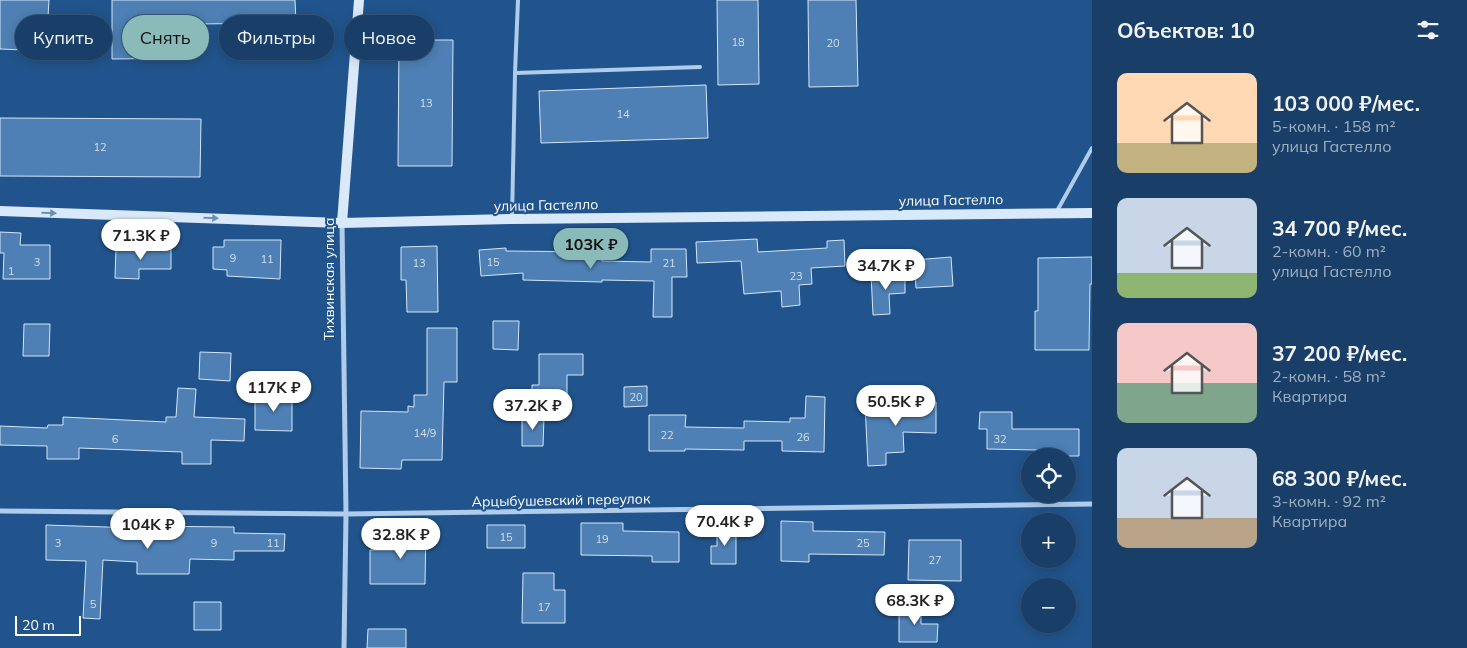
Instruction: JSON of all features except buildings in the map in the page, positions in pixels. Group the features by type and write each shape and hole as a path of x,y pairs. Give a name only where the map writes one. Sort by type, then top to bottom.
{"street":[{"name":"Тихвинская улица","path":"344,648 346,514 342,223 359,0"},
{"name":"улица Гастелло","path":"0,211 342,223 512,219 1092,213"},
{"name":"Арцыбушевский переулок","path":"0,511 346,514 1092,504"}],"lane":[{"path":"512,219 518,0"},
{"path":"516,73 700,67"},
{"path":"1056,213 1092,148"}]}
